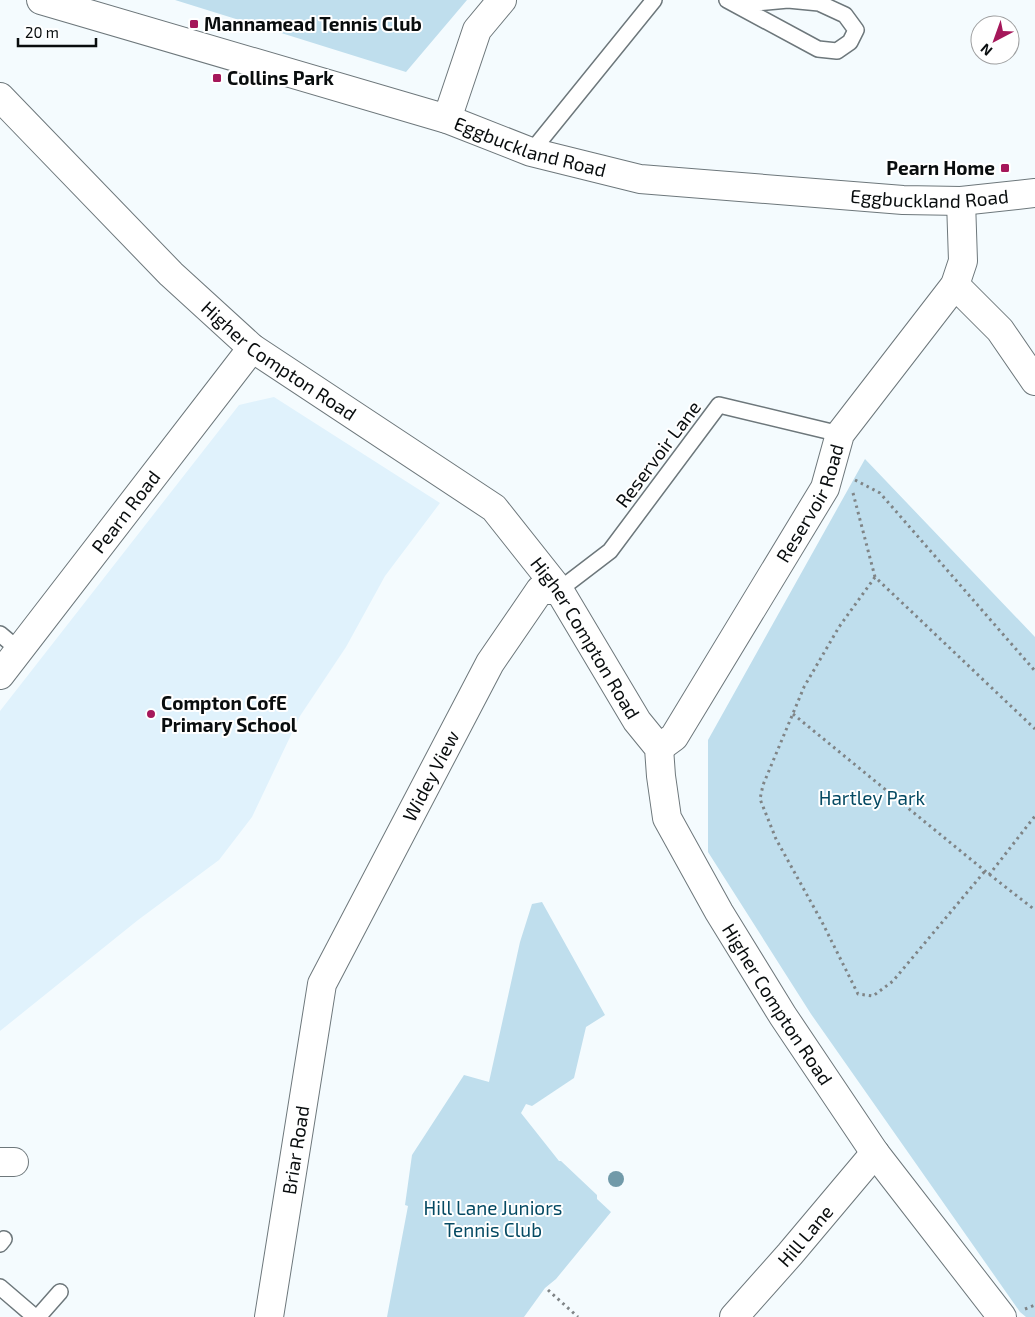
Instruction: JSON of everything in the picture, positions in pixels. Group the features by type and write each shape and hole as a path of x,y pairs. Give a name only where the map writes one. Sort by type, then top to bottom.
{"street":[{"name":"Eggbuckland Road","path":"41,0 447,120 531,152 640,179 903,200 961,201 1035,193"},
{"path":"447,120 477,30 502,0"},
{"name":"Higher Compton Road","path":"0,98 171,274 252,348 494,508 559,590 637,721 659,748 667,818 718,912 783,1016 875,1153 1002,1317"},
{"name":"Reservoir Road","path":"659,748 674,737 824,488 840,470 840,434 955,285 964,261 961,201"},
{"path":"955,285 1000,330 1035,381"},
{"name":"Pearn Road","path":"0,675 10,642 252,348"},
{"name":"Widey View","path":"322,984 490,663 540,590 559,590"},
{"name":"Briar Road","path":"269,1317 322,984"},
{"name":"Hill Lane","path":"734,1317 875,1153"}],"lane":[{"path":"531,152 654,0"},
{"path":"788,0 819,3 845,14 856,30 850,42 838,51 818,48 730,1 756,3 788,0"},
{"name":"Reservoir Lane","path":"559,590 610,551 719,405 840,434"},
{"path":"0,1287 37,1317 60,1292"}],"path":[{"path":"840,470 875,577 1035,729"},
{"path":"840,470 880,493 1035,671"},
{"path":"875,577 839,627 804,687 763,785 760,799 776,839 822,922 858,994 873,996 893,981 985,871"},
{"path":"793,714 1035,910"},
{"path":"989,874 1035,816"},
{"path":"548,1290 578,1317"}],"shaded area":[{"name":"Compton CofE Primary School","path":"274,397 440,503 385,576 346,647 300,716 252,817 219,860 138,920 0,1031 0,711 239,405"}],"green space":[{"path":"175,0 467,0 406,72"},
{"name":"Hartley Park","path":"865,459 1035,637 1035,1317 1026,1317 1020,1312 811,1014 708,852 708,740"},
{"name":"Hill Lane Juniors Tennis Club","path":"542,902 605,1015 586,1027 574,1078 532,1106 526,1104 521,1113 559,1161 597,1195 597,1199 611,1212 556,1279 545,1288 524,1317 387,1317 408,1206 405,1205 412,1155 464,1075 489,1082 520,942 532,904"}],"place":[{"name":"Mannamead Tennis Club","path":"194,24"},
{"name":"Collins Park","path":"217,78"},
{"name":"Pearn Home","path":"1005,168"},
{"name":"Compton CofE Primary School","path":"151,714"}]}
